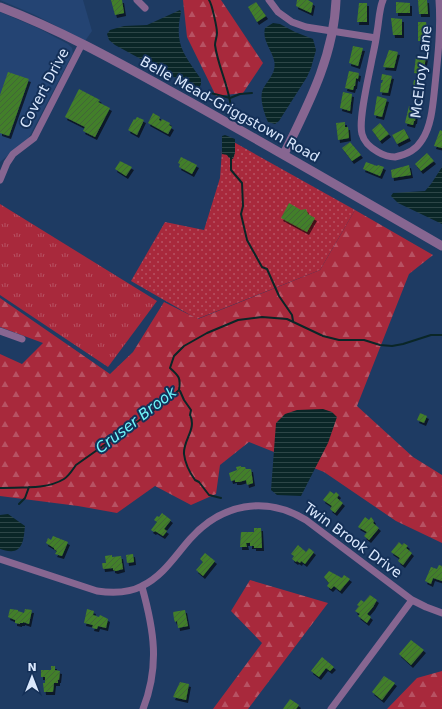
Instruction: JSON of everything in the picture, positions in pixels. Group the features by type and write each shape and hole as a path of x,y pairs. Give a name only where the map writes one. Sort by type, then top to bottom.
{"street":[{"path":"137,0 145,8"},
{"path":"269,0 278,12 292,22 306,27 376,38"},
{"path":"284,154 321,75 332,40 336,0"},
{"name":"McElroy Lane","path":"383,0 363,108 361,128 362,135 369,146 383,155 396,157 417,148 423,140 430,119 439,52 439,0"},
{"name":"Belle Mead-Griggstown Road","path":"0,7 82,44 160,85 284,154 442,246"},
{"name":"Covert Drive","path":"0,180 7,163 13,154 34,138 82,44"},
{"path":"0,331 22,339"},
{"name":"Twin Brook Drive","path":"142,587 169,565 192,536 204,525 229,511 260,505 274,507 294,513 315,525 412,600 442,613"},
{"path":"0,559 97,591 108,593 127,591 142,587 154,650 153,674 143,709"},
{"path":"331,709 412,600"}],"shaded area":[{"path":"0,0 83,0 92,31 85,41 35,15"},
{"path":"180,10 180,41 185,56 201,79 199,89 194,88 115,45 109,40 107,34 110,30 124,26 147,25"},
{"path":"0,12 38,28 68,44 72,48 73,53 28,139 0,162"},
{"path":"273,23 280,24 313,39 316,50 307,77 279,121 275,124 268,122 262,101 263,89 272,76 275,65 264,32 265,28"},
{"path":"225,135 235,139 235,153 233,159 222,154 222,136"},
{"path":"442,167 442,224 398,203 391,196 393,193 425,191"},
{"path":"323,409 332,412 337,417 328,443 301,496 277,495 271,490 276,423 285,414 297,410"},
{"path":"8,514 25,526 24,537 21,545 17,550 11,551 0,549 0,515"}],"green space":[{"path":"183,0 221,0 263,63 243,93 216,96 187,37"},
{"path":"223,136 355,210 320,270 197,319 131,281 165,222 204,230 220,178"},
{"path":"0,204 157,301 108,367 0,295"},
{"path":"355,210 433,255 409,274 357,406 413,457 442,475 442,543 396,521 324,472 249,442 220,465 216,494 191,505 155,486 117,513 78,506 0,496 0,354 22,364 43,343 0,327 0,298 110,374 133,352 164,302 198,319 320,270"},
{"path":"250,580 328,603 248,709 213,709 262,643 231,611"},
{"path":"442,671 442,709 387,709 417,678"}],"building":[{"path":"111,0 122,0 124,13 115,15"},
{"path":"297,0 308,0 313,3 311,13 296,6"},
{"path":"418,0 427,0 428,14 419,14"},
{"path":"256,2 266,16 257,22 248,7"},
{"path":"396,2 410,3 410,13 396,13"},
{"path":"359,3 367,3 367,22 357,22"},
{"path":"391,18 402,19 402,35 393,35"},
{"path":"418,22 426,22 426,35 428,35 428,41 418,41"},
{"path":"353,46 363,48 358,66 349,63"},
{"path":"389,50 398,52 394,68 383,67"},
{"path":"416,56 426,57 423,74 414,73"},
{"path":"349,71 359,73 353,90 345,88"},
{"path":"8,72 29,79 9,136 0,133 0,95"},
{"path":"382,74 392,76 388,93 380,92 381,83 383,80 381,80"},
{"path":"414,80 423,81 421,99 411,96"},
{"path":"79,89 100,100 98,102 110,108 95,137 83,131 85,127 65,117"},
{"path":"343,92 352,94 350,111 340,108"},
{"path":"377,96 387,99 382,117 374,115"},
{"path":"409,106 419,108 413,125 405,123"},
{"path":"153,113 160,117 159,120 161,121 162,119 170,123 169,125 172,127 168,134 148,123"},
{"path":"137,117 144,120 137,135 128,130 134,119 135,120"},
{"path":"345,122 345,127 348,127 349,138 338,140 336,123"},
{"path":"380,123 389,134 380,141 372,130"},
{"path":"404,129 409,138 397,144 392,135"},
{"path":"440,130 442,131 442,148 434,146"},
{"path":"350,142 361,155 352,161 342,148"},
{"path":"427,153 434,161 421,171 415,164"},
{"path":"181,157 197,165 192,174 179,167 180,164 178,163"},
{"path":"120,161 132,167 126,176 115,169"},
{"path":"366,162 384,167 380,176 363,169"},
{"path":"409,165 411,175 392,178 391,170"},
{"path":"289,203 301,210 306,209 308,214 315,218 307,232 281,218"},
{"path":"420,413 427,416 424,423 417,420"},
{"path":"236,467 245,467 246,469 251,469 253,483 247,485 246,480 239,482 235,482 235,480 231,481 229,473 237,470"},
{"path":"330,491 334,494 336,492 339,495 337,498 343,503 335,513 330,509 332,506 323,500"},
{"path":"162,513 171,520 164,529 167,531 163,536 151,530 157,522 154,520"},
{"path":"365,517 369,520 371,517 374,521 373,523 379,528 369,540 364,536 367,532 358,527"},
{"path":"254,528 261,528 262,548 254,548 254,546 250,546 250,543 246,543 247,547 240,547 241,532 254,532"},
{"path":"53,536 68,542 62,556 55,554 57,551 46,543 48,538 51,540"},
{"path":"399,542 402,545 404,543 408,546 406,548 412,553 403,565 398,561 400,558 391,552"},
{"path":"298,545 306,552 309,548 314,552 305,564 301,561 300,563 297,561 296,562 292,559 294,556 291,554"},
{"path":"205,553 215,561 203,576 196,570 203,562 200,559"},
{"path":"133,554 134,562 127,563 126,555"},
{"path":"112,555 112,557 121,556 123,569 116,571 113,570 113,568 103,569 102,563 106,563 105,556"},
{"path":"439,565 442,566 442,581 433,578 431,584 425,581 431,567 437,569"},
{"path":"329,571 342,578 344,575 350,579 340,591 334,586 331,589 327,586 329,583 324,577"},
{"path":"370,595 377,600 367,614 371,617 367,623 358,616 360,614 355,611 361,600 364,602"},
{"path":"10,609 18,610 24,613 25,609 32,610 29,624 23,622 20,624 15,623 15,620 8,617"},
{"path":"87,609 94,611 93,615 99,617 100,615 108,619 106,628 98,626 97,629 92,628 93,625 84,623"},
{"path":"185,610 188,626 178,628 173,612"},
{"path":"411,640 424,650 411,665 399,654"},
{"path":"322,657 334,667 330,671 326,668 319,677 311,671"},
{"path":"51,666 55,666 55,670 60,671 59,680 58,683 54,683 53,692 44,692 43,683 45,683 45,677 41,677 41,670 51,670"},
{"path":"384,676 395,683 382,700 372,692"},
{"path":"180,682 189,684 186,700 173,697"},
{"path":"290,699 299,705 296,709 283,709"}],"waterway":[{"path":"209,0 217,30 215,45 216,53 228,92 231,108"},
{"path":"207,92 230,98 240,94 252,93"},
{"path":"231,157 231,170 242,183 243,206 241,214 247,240 262,267 267,269 279,296 292,315 293,321"},
{"name":"Cruser Brook","path":"0,488 24,488 49,485 64,479 76,465 168,400 179,390 179,378 170,368 174,356 184,346 207,333 238,320 262,317 287,319 323,336 339,340 364,340 380,345 392,346 431,335 442,335"},
{"path":"180,391 191,410 190,415 192,420 191,430 184,449 187,464 195,480 199,482 209,495 221,498"},
{"path":"19,504 25,498 29,487"}]}
